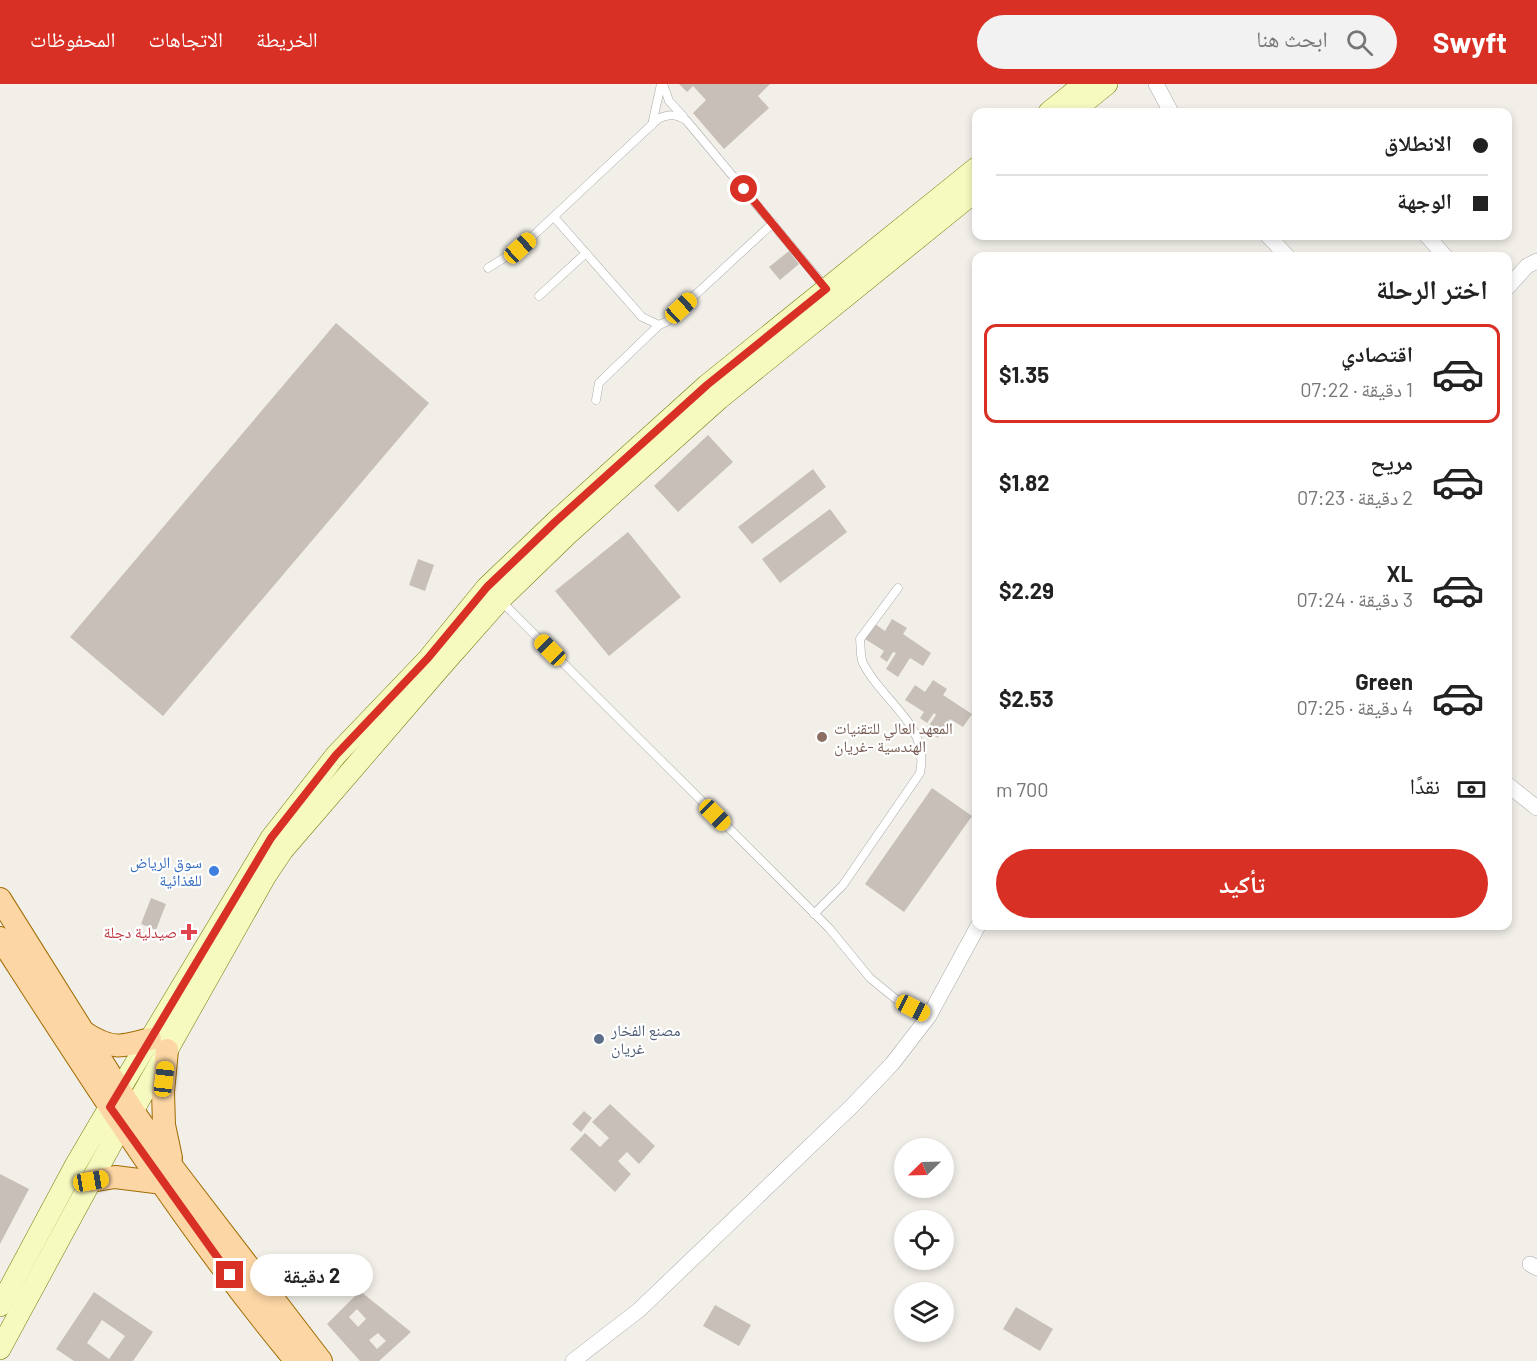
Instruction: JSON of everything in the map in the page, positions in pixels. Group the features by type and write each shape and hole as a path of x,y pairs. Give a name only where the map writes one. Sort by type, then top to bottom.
{"main road":[{"path":"1061,108 1084,84"},
{"path":"1064,108 1107,84"},
{"path":"806,317 826,289 972,171"},
{"path":"0,1349 91,1181 128,1118 159,1044 277,844 493,594 567,535 806,317 972,193"},
{"path":"0,899 85,1033 115,1098"},
{"path":"0,938 298,1353 321,1361"},
{"path":"85,1033 100,1043 114,1047 159,1044"},
{"path":"0,1306 115,1098 159,1044"},
{"path":"159,1044 168,1175"},
{"path":"91,1181 115,1177 168,1175"}],"street":[{"path":"1156,84 1169,108"},
{"path":"1272,240 1283,252"},
{"path":"1431,240 1441,252"},
{"path":"1512,283 1527,266 1537,261"},
{"path":"1512,789 1537,808"},
{"path":"573,1361 639,1310 852,1106 892,1064 929,1016 976,930"}],"lane":[{"path":"662,84 669,101 826,289"},
{"path":"652,125 662,84"},
{"path":"488,268 520,248 658,119 677,115 686,120"},
{"path":"554,217 642,317 659,325"},
{"path":"596,400 599,383 659,325 666,322 773,223"},
{"path":"539,296 586,253"},
{"path":"814,914 843,885 920,773 921,751 917,737 908,721 862,661 860,639 898,588"},
{"path":"493,594 814,914 870,978 897,1000 929,1016"}],"building":[{"path":"679,84 770,84 758,96 769,108 724,149 693,113 706,100 693,86 687,92"},
{"path":"789,251 799,264 780,280 769,267"},
{"path":"336,323 429,403 163,716 70,637"},
{"path":"708,435 733,462 678,512 654,486"},
{"path":"813,469 826,487 752,544 738,527"},
{"path":"830,509 847,532 780,583 762,559"},
{"path":"628,532 681,597 609,656 555,591"},
{"path":"418,559 434,565 425,591 409,585"},
{"path":"892,619 907,628 903,634 931,653 923,666 910,658 898,677 886,669 896,653 893,652 887,662 880,657 884,651 865,639 875,624 885,631"},
{"path":"933,680 947,689 943,695 972,714 963,727 950,719 938,738 926,730 936,715 934,713 927,723 920,718 924,712 905,700 915,685 925,692"},
{"path":"932,788 972,816 904,912 865,884"},
{"path":"151,898 166,904 156,930 141,924"},
{"path":"610,1104 655,1146 639,1164 627,1152 618,1161 631,1174 615,1192 570,1149 585,1133 600,1147 609,1138 592,1122"},
{"path":"584,1111 592,1118 581,1132 572,1124"},
{"path":"0,1174 29,1189 0,1244"},
{"path":"360,1291 411,1332 379,1361 360,1361 327,1324","holes":["357,1309 366,1319 358,1327 349,1317","378,1333 386,1341 377,1349 369,1340"]},
{"path":"94,1292 153,1332 133,1361 74,1361 56,1349","holes":["102,1320 125,1336 109,1359 87,1343"]},
{"path":"715,1305 751,1325 739,1346 703,1326"},
{"path":"1016,1307 1053,1329 1040,1351 1003,1329"}],"place":[{"name":"المعهد العالي للتقنيات الهندسية -غريان","path":"822,737"},
{"name":"سوق الرياض للغذائية","path":"214,871"},
{"name":"صيدلية دجلة","path":"189,932"},
{"name":"مصنع الفخار غريان","path":"599,1039"}],"route":[{"path":"230,1275 110,1107 271,838 336,755 428,658 487,587 555,522 707,385 826,289 744,189"}]}
